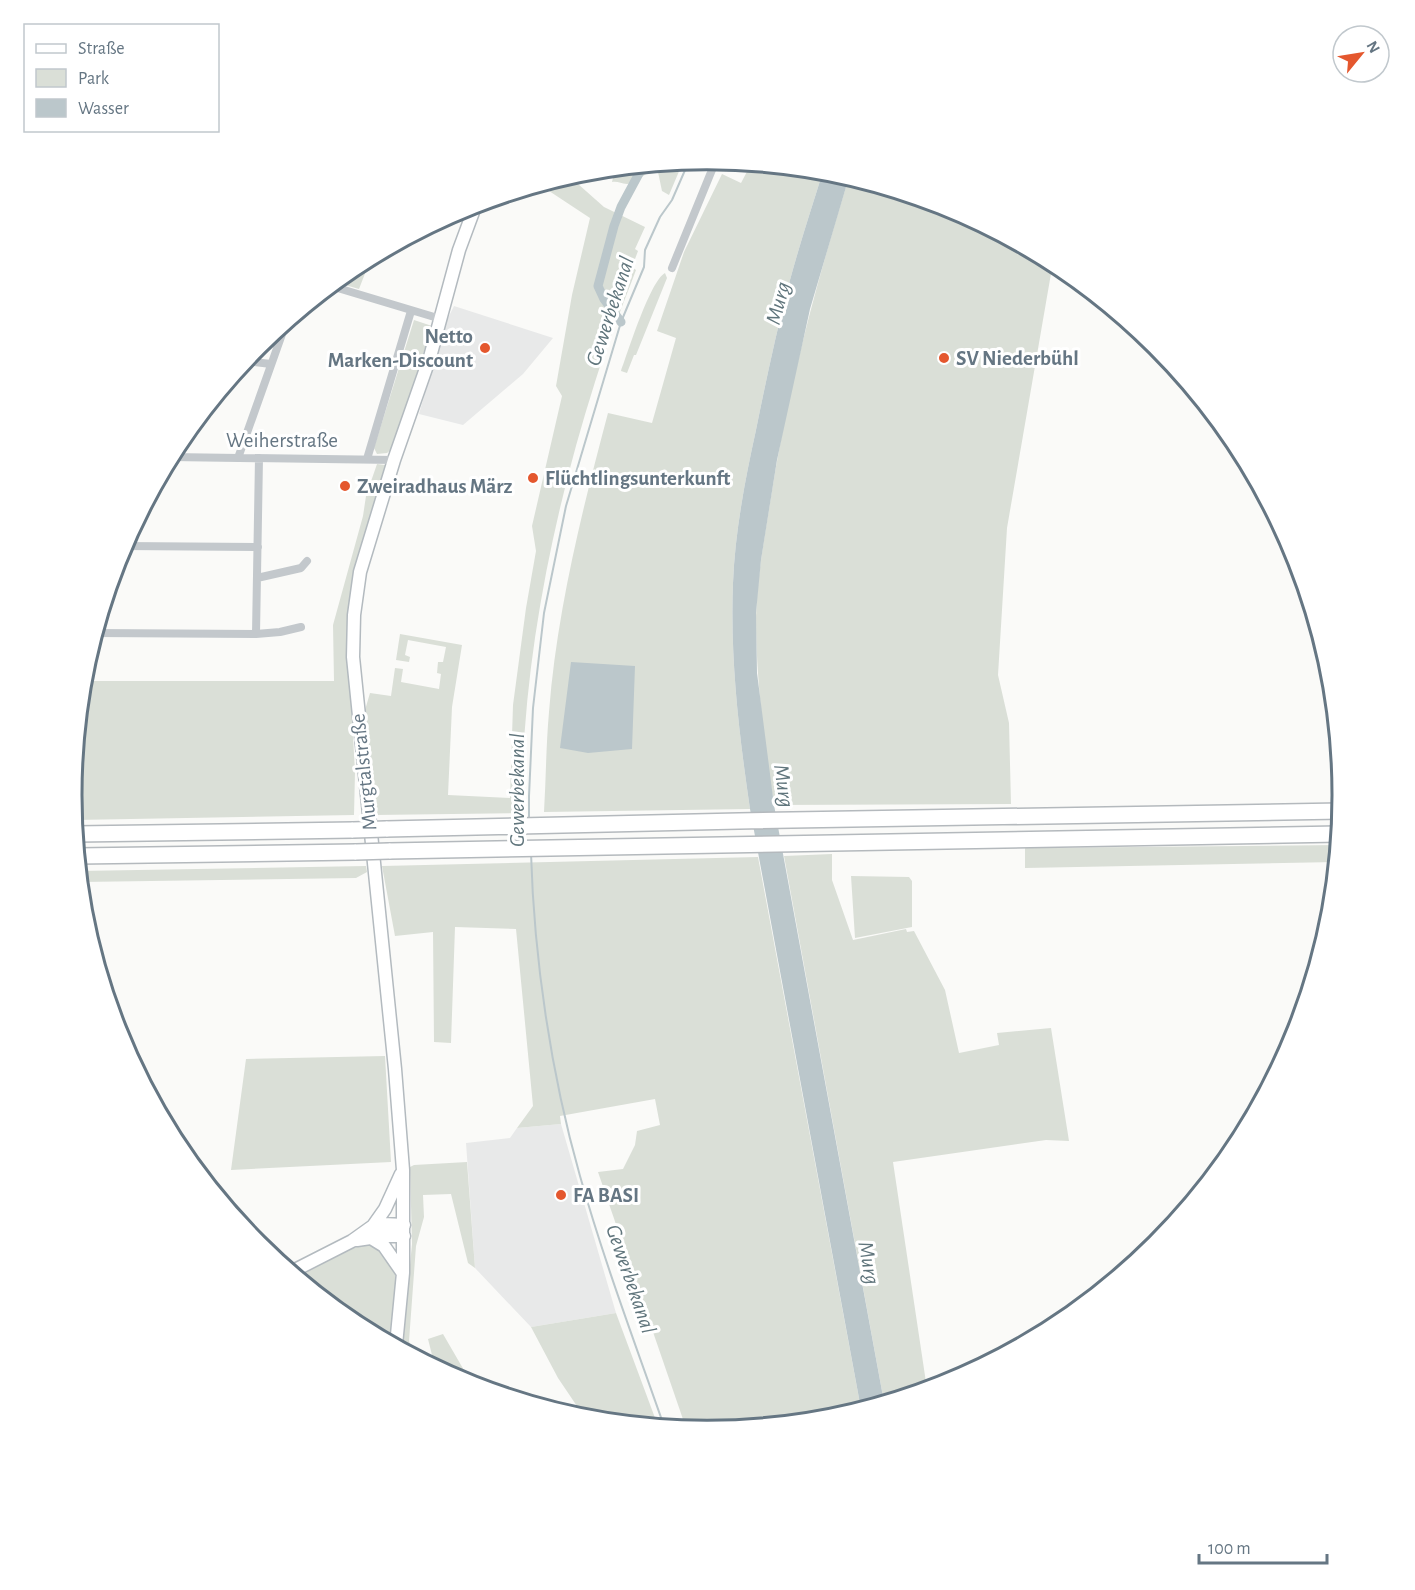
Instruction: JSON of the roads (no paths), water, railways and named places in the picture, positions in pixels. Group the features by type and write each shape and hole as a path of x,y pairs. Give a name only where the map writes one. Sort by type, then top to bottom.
{"highway":[{"path":"84,834 1332,811"},
{"path":"86,856 1331,834"}],"main road":[{"name":"Murgtalstraße","path":"397,1337 403,1273 403,1170 395,1069 352,657 354,615 360,572 394,460 430,357 459,250 471,217"},
{"path":"372,1232 403,1170"},
{"path":"299,1268 372,1232 383,1224 404,1231"},
{"path":"372,1232 403,1273"}],"street":[{"path":"672,268 712,170"},
{"path":"341,289 441,320"},
{"path":"367,459 411,311"},
{"path":"238,458 280,340"},
{"path":"257,362 271,364"},
{"name":"Weiherstraße","path":"182,457 394,460"},
{"path":"256,634 259,458"},
{"path":"135,546 258,547"},
{"path":"257,578 301,568 307,561"},
{"path":"104,633 256,634 301,627"}],"water":[{"path":"820,180 846,186 810,309 777,460 761,560 756,613 757,673 774,805 883,1395 860,1401 750,809 734,668 732,611 738,525 768,373 798,252"},
{"path":"571,662 635,666 632,749 588,753 560,748"}],"waterway":[{"name":"Gewerbekanal","path":"529,821 533,708 544,613 566,506 621,322 644,267 645,250 685,171"},
{"path":"621,322 604,299 598,286 614,226 621,207 639,174"},
{"name":"Gewerbekanal","path":"531,853 540,975 553,1057 570,1137 599,1239 661,1418"}],"place":[{"name":"Netto Marken-Discount","path":"485,348"},
{"name":"SV Niederbühl","path":"944,358"},
{"name":"Flüchtlingsunterkunft","path":"533,478"},
{"name":"Zweiradhaus März","path":"345,486"},
{"name":"FA BASI","path":"561,1195"}],"water label":[{"name":"Murg","path":"778,303"},
{"name":"Murg","path":"784,786"},
{"name":"Murg","path":"869,1263"}]}
